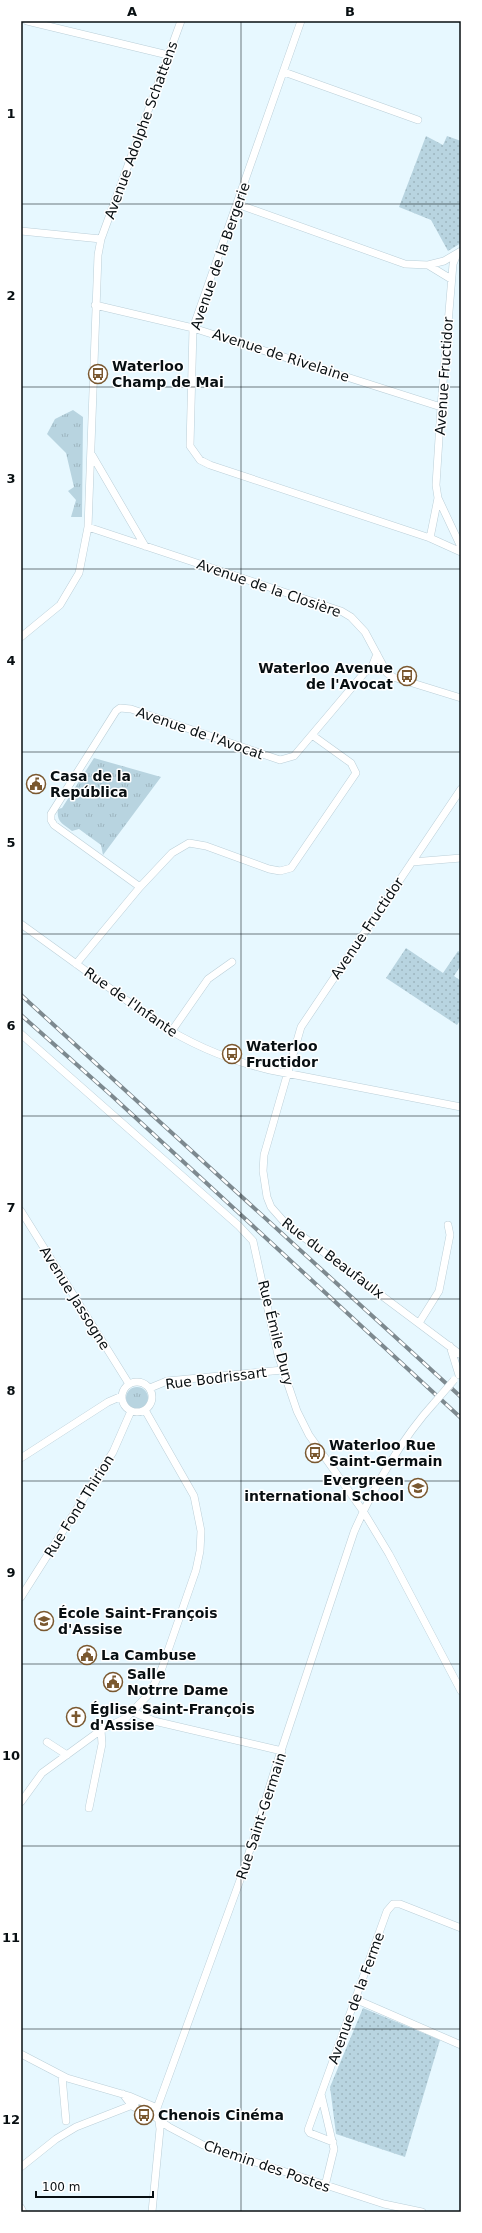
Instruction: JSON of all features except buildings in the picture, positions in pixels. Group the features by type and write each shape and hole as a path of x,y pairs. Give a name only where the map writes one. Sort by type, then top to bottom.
{"street":[{"path":"27,21 168,55"},
{"name":"Avenue Adolphe Schattens","path":"21,636 60,605 79,573 88,527 95,305 102,239 181,21"},
{"name":"Avenue de la Bergerie","path":"301,21 193,328 189,435 190,446 200,460 430,538 461,552"},
{"path":"284,72 418,120"},
{"path":"237,204 405,264 428,265 451,279"},
{"path":"21,231 102,239"},
{"name":"Avenue Fructidor","path":"428,265 444,261 459,252"},
{"name":"Avenue Fructidor","path":"459,252 453,264 451,279 436,484 438,498 461,547"},
{"name":"Avenue de Rivelaine","path":"95,305 193,328 441,407"},
{"path":"91,454 145,546"},
{"name":"Avenue Fructidor","path":"430,538 438,498"},
{"name":"Avenue de la Closière","path":"88,527 341,611 359,624 387,673"},
{"name":"Avenue de l'Avocat","path":"140,887 54,825 50,814 116,711 120,708 131,709 280,760 294,756 365,672 372,668 377,654"},
{"path":"372,668 387,673 402,681 461,698"},
{"path":"76,964 140,887 175,849 189,843 206,846 269,870 280,871 291,868 356,773 351,763 312,735"},
{"name":"Avenue Fructidor","path":"287,1074 296,1040 307,1017 461,789"},
{"path":"412,862 461,858"},
{"name":"Rue de l'Infante","path":"21,924 171,1032 210,1050 244,1063 287,1074 461,1106"},
{"path":"171,1032 208,979 232,962"},
{"name":"Rue Émile Dury","path":"21,1034 248,1234 256,1250 283,1370 297,1411 309,1435 363,1511 389,1554 461,1691"},
{"name":"Rue du Beaufaulx","path":"287,1074 264,1155 264,1187 271,1207 286,1224 461,1355"},
{"name":"Avenue Jassogne","path":"21,1211 129,1384"},
{"path":"419,1323 439,1291 450,1235 448,1225"},
{"path":"450,1346 458,1376"},
{"name":"Rue Bodrissart","path":"150,1388 167,1381 283,1370"},
{"name":"Rue Saint-Germain","path":"152,2212 160,2129 157,2108 229,1914 331,1599 363,1511 403,1440 458,1376"},
{"path":"21,1458 108,1402 122,1396 129,1384 138,1382 150,1388 152,1402 145,1410 136,1412 131,1411 124,1405 122,1396"},
{"path":"21,1802 42,1773 101,1730 126,1718 154,1688 196,1570 201,1539 199,1517 194,1496 145,1410"},
{"name":"Rue Fond Thirion","path":"21,1597 113,1452 131,1411"},
{"path":"133,1712 154,1720 282,1751"},
{"path":"89,1808 102,1744 101,1730"},
{"path":"47,1742 67,1755"},
{"name":"Avenue de la Ferme","path":"333,2142 310,2133 308,2130 387,1911 393,1904 400,1904 461,1928"},
{"path":"355,1999 461,2044"},
{"path":"21,2054 62,2076 123,2094 157,2108"},
{"path":"62,2076 66,2120"},
{"name":"Chemin des Postes","path":"123,2094 132,2106 158,2118 169,2127 203,2146 384,2204 422,2212"},
{"path":"321,2094 333,2142 333,2156 325,2186"},
{"path":"21,2167 56,2139 76,2127 142,2101"},
{"path":"21,2208 23,2212"}],"green space":[{"path":"426,136 443,145 447,136 461,141 461,243 448,251 431,220 399,207"},
{"path":"73,410 83,417 82,517 71,517 76,500 68,491 74,487 66,453 47,434 55,419"},
{"path":"94,758 161,777 103,855 101,845 79,829 72,831 59,820 58,817 58,809 62,808"},
{"path":"406,948 443,973 458,951 461,953 461,965 454,976 461,981 461,1019 457,1025 386,978"},
{"path":"137,1387 145,1390 148,1398 145,1406 137,1409 129,1406 126,1398 129,1390"},
{"path":"363,2008 440,2040 405,2157 336,2134 330,2087"}],"railway":[{"path":"21,995 461,1397"},
{"path":"21,1015 111,1095 461,1418"}],"place":[{"name":"Waterloo Champ de Mai","path":"98,374"},
{"name":"Waterloo Avenue de l'Avocat","path":"407,676"},
{"name":"Casa de la República","path":"36,784"},
{"name":"Waterloo Fructidor","path":"232,1054"},
{"name":"Waterloo Rue Saint-Germain","path":"315,1453"},
{"name":"Evergreen international School","path":"418,1488"},
{"name":"École Saint-François d'Assise","path":"44,1621"},
{"name":"La Cambuse","path":"87,1655"},
{"name":"Salle Notrre Dame","path":"113,1682"},
{"name":"Église Saint-François d'Assise","path":"76,1717"},
{"name":"Chenois Cinéma","path":"144,2115"}]}
